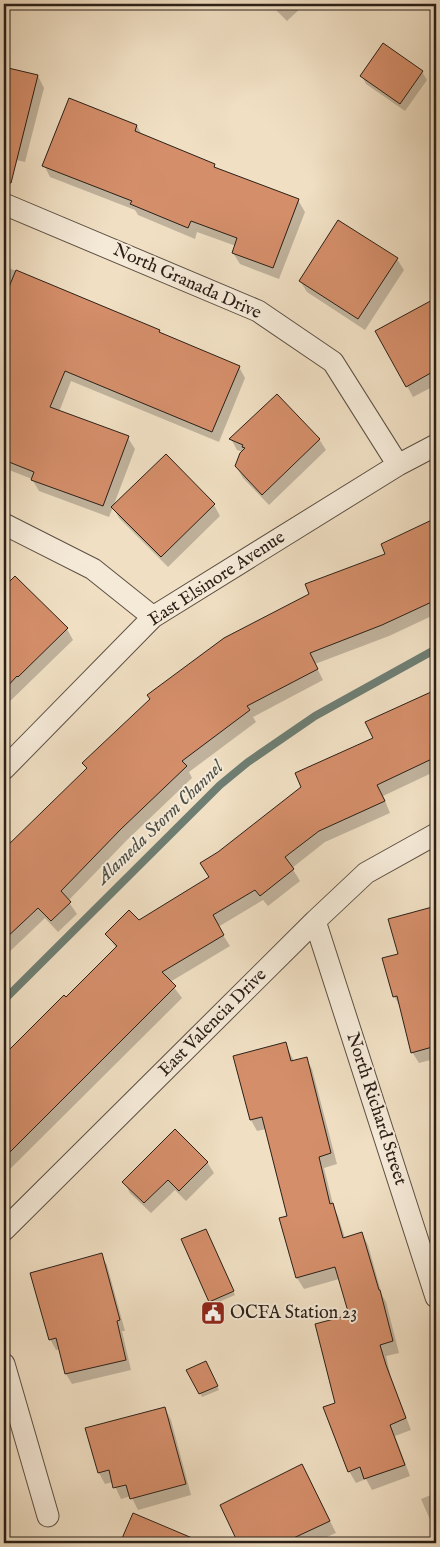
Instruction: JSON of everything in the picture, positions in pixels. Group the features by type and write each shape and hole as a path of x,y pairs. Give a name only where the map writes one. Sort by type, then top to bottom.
{"street":[{"name":"North Granada Drive","path":"4,204 258,311 333,362 398,465"},
{"name":"East Elsinore Avenue","path":"4,769 153,617 398,465 436,445"},
{"path":"4,524 93,569 153,617"},
{"name":"East Valencia Drive","path":"4,1230 366,873 436,834"},
{"name":"North Richard Street","path":"316,921 436,1297"},
{"path":"4,1364 48,1516"}],"building":[{"path":"383,43 423,71 400,104 360,76"},
{"path":"4,67 38,75 11,183 4,183"},
{"path":"69,98 137,125 135,131 215,164 214,167 299,199 273,268 232,253 237,238 191,221 188,228 130,204 132,201 42,166"},
{"path":"338,220 398,258 358,319 299,281"},
{"path":"16,270 160,330 159,332 240,366 212,432 65,371 50,407 129,436 103,506 31,480 34,472 4,460 4,299"},
{"path":"436,298 436,370 406,387 375,331"},
{"path":"277,394 320,439 262,495 235,466 240,453 245,448 242,447 243,445 229,439"},
{"path":"166,454 215,504 161,557 111,507"},
{"path":"436,518 436,600 382,625 310,653 318,669 247,706 250,710 182,761 187,766 121,829 61,891 71,902 51,921 38,908 4,940 4,849 87,768 82,763 150,699 147,695 224,638 309,594 305,584 385,554 381,544"},
{"path":"15,576 68,628 4,690 4,587"},
{"path":"431,692 436,704 436,757 377,785 385,801 319,831 285,857 294,869 260,896 255,890 213,915 224,935 162,972 176,986 4,1158 4,1055 64,995 66,997 117,946 105,934 129,910 139,920 209,877 200,863 218,852 301,787 295,773 373,738 365,722"},
{"path":"436,906 436,1046 411,1053 397,996 393,997 382,958 398,954 388,919"},
{"path":"286,1042 291,1061 307,1057 331,1153 319,1157 330,1204 333,1203 343,1238 362,1232 393,1341 380,1345 406,1418 390,1425 405,1465 364,1479 360,1467 348,1472 323,1407 335,1403 315,1324 349,1315 335,1267 296,1278 279,1218 287,1216 262,1117 250,1120 233,1056"},
{"path":"175,1129 208,1162 179,1191 168,1180 144,1203 122,1182"},
{"path":"206,1229 234,1291 209,1302 181,1239"},
{"path":"102,1253 120,1320 117,1321 126,1360 65,1374 56,1338 49,1340 30,1273"},
{"path":"206,1361 218,1386 199,1394 186,1370"},
{"path":"165,1407 186,1484 130,1499 126,1485 113,1488 109,1470 98,1473 85,1428"},
{"path":"302,1464 330,1521 283,1543 238,1543 220,1505"},
{"path":"133,1513 204,1543 120,1543"}],"waterway":[{"name":"Alameda Storm Channel","path":"4,1000 220,785 248,762 315,716 436,649"}],"place":[{"name":"OCFA Station 23","path":"213,1313"}]}
